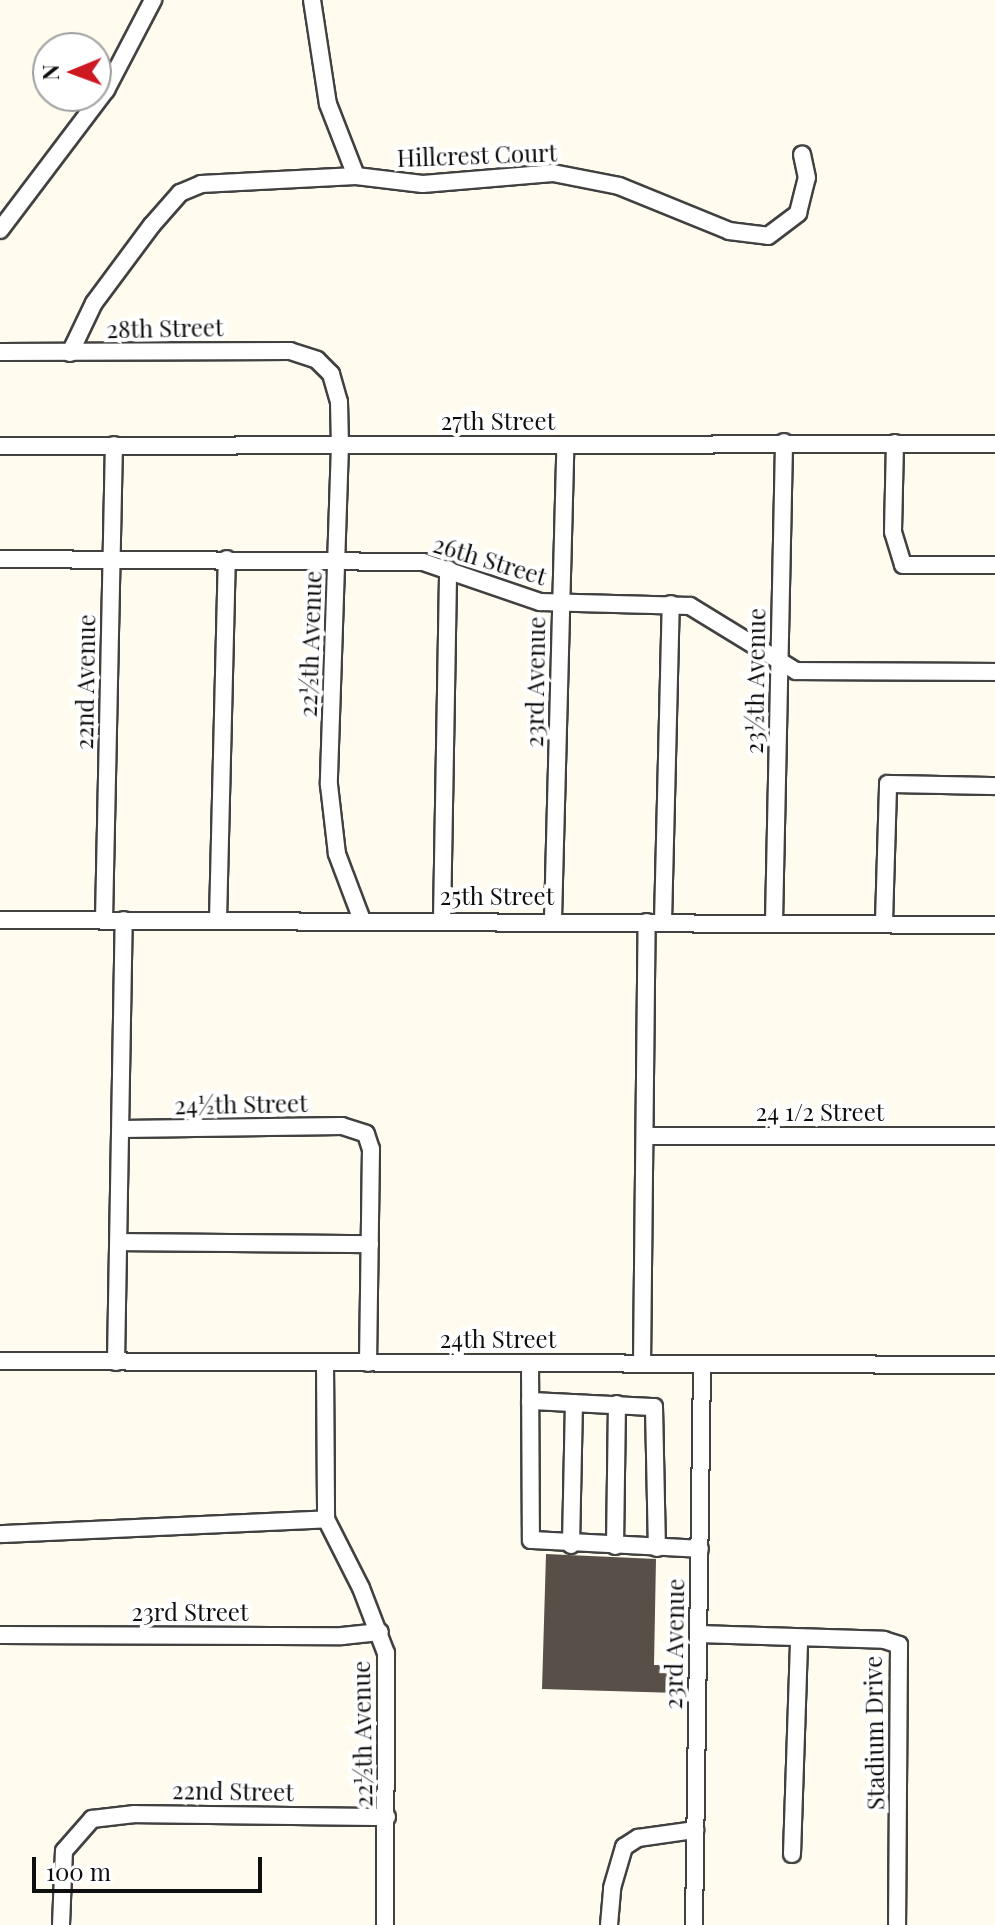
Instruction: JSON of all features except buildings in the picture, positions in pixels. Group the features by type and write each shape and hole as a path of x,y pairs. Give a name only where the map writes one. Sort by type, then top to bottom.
{"street":[{"path":"3,221 106,90 153,0"},
{"path":"312,0 328,104 356,176"},
{"name":"Hillcrest Court","path":"70,353 94,303 180,193 201,184 356,176 423,184 522,174 576,176 639,193 729,231 768,236 798,213 807,178 802,155"},
{"name":"28th Street","path":"0,352 290,351 326,368"},
{"name":"22½th Avenue","path":"326,368 339,402 340,445 329,785 337,854 362,920"},
{"name":"27th Street","path":"0,446 565,446 784,442 995,444"},
{"name":"23½th Avenue","path":"774,922 784,442"},
{"path":"895,443 893,532 903,565 995,565"},
{"name":"22nd Avenue","path":"104,920 114,445"},
{"name":"23rd Avenue","path":"553,919 565,446"},
{"name":"26th Street","path":"0,559 337,558 423,562 528,599 560,604 671,604 704,611 779,662 808,673 995,672"},
{"path":"218,920 227,559"},
{"path":"442,920 448,569"},
{"path":"642,1364 645,1136 671,604"},
{"path":"884,922 888,784 995,786"},
{"name":"25th Street","path":"0,920 553,919 995,925"},
{"path":"116,1362 124,920"},
{"name":"24½th Street","path":"122,1129 361,1129 371,1149 370,1244"},
{"name":"24 1/2 Street","path":"645,1136 995,1136"},
{"path":"119,1242 370,1244 368,1363"},
{"name":"24th Street","path":"0,1361 995,1365"},
{"name":"22½th Avenue","path":"325,1363 326,1519 380,1632 387,1672 385,1925"},
{"path":"530,1363 529,1535 540,1544 700,1549"},
{"name":"23rd Avenue","path":"694,1925 702,1364"},
{"path":"530,1401 650,1405 657,1412 657,1548"},
{"path":"571,1545 574,1403"},
{"path":"615,1546 617,1404"},
{"path":"1,1534 326,1519"},
{"name":"23rd Street","path":"0,1635 342,1636 380,1632"},
{"name":"Stadium Drive","path":"698,1634 884,1640 899,1645 897,1925"},
{"path":"792,1854 799,1638"},
{"name":"22nd Street","path":"61,1925 64,1851 81,1828 105,1815 387,1817"},
{"path":"609,1925 612,1888 624,1847 638,1838 695,1830"}]}
